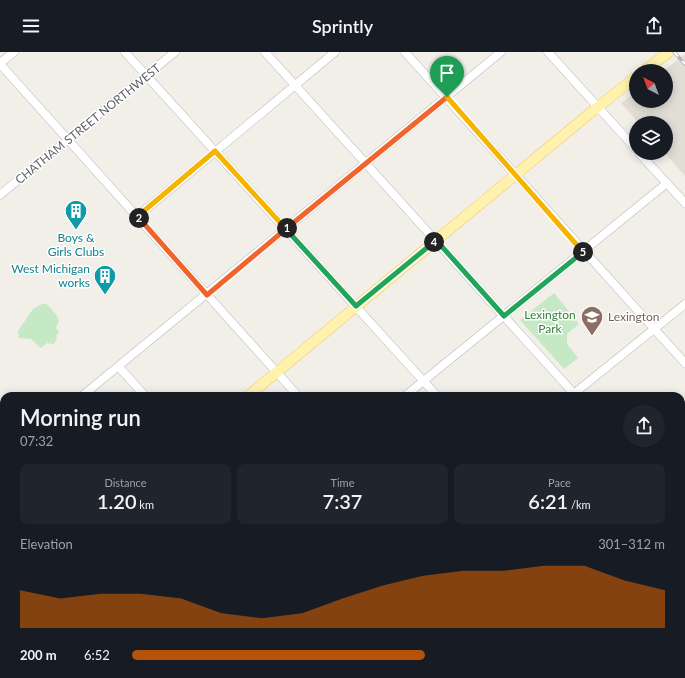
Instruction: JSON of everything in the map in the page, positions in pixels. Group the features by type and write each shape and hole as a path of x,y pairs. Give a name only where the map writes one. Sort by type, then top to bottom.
{"main road":[{"path":"653,64 669,52"},
{"path":"253,392 597,107 629,82"}],"street":[{"path":"14,52 0,63 294,392"},
{"path":"125,52 434,392"},
{"name":"CHATHAM STREET NORTHWEST","path":"0,195 175,52"},
{"path":"265,52 571,392"},
{"path":"138,216 335,52"},
{"path":"405,52 685,363"},
{"path":"87,392 501,52"},
{"path":"548,52 629,142"},
{"path":"646,160 685,203"},
{"path":"410,392 667,183"},
{"path":"578,392 685,304"},
{"path":"119,367 141,392"}],"shaded area":[{"path":"685,54 685,176 671,160 673,160 673,116 633,116 621,103 629,97 629,108 673,108 672,64"}],"green space":[{"name":"Lexington Park","path":"554,293 579,324 567,334 567,344 578,358 564,369 520,320"},
{"path":"42,304 47,304 57,316 59,321 56,328 59,332 56,336 57,339 54,344 47,343 41,348 31,339 19,338 18,331 33,309"}],"railway":[{"path":"674,52 685,64"}],"place":[{"name":"Boys & Girls Clubs","path":"76,230"},
{"name":"West Michigan works","path":"105,296"},
{"name":"Lexington","path":"592,336"}],"route":[{"path":"447,97 286,229 280,234 242,265 207,295 138,216 215,151 286,229 356,306 436,240 504,316 584,251 447,97"}]}
